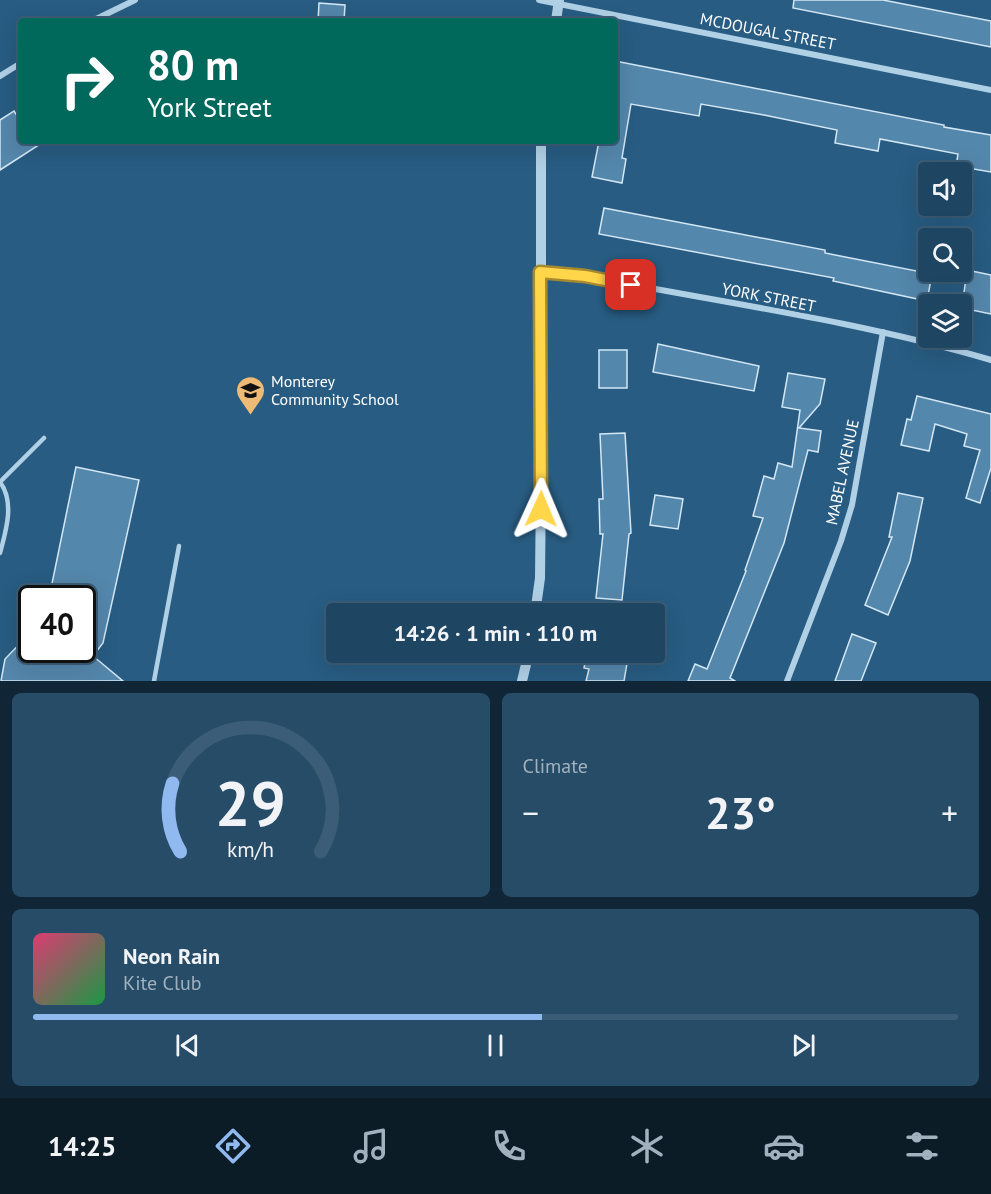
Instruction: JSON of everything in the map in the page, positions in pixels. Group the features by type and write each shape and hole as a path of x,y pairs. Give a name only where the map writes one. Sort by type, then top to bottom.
{"street":[{"path":"98,18 135,0"},
{"name":"MCDOUGAL STREET","path":"539,0 559,2 991,90"},
{"path":"556,18 559,2"},
{"path":"0,76 18,65"},
{"path":"537,603 540,578 541,498 541,144"},
{"name":"YORK STREET","path":"540,272 585,276 883,332 942,345 991,360"},
{"name":"MABEL AVENUE","path":"786,681 841,542 852,505 883,332"},
{"path":"522,681 526,663"}],"lane":[{"path":"0,553 7,528 8,507 5,490 0,482 44,438"},
{"path":"154,681 179,546"}],"building":[{"path":"794,0 883,0 991,21 991,47 793,8"},
{"path":"319,3 345,5 344,18 318,18"},
{"path":"618,62 991,135 991,172 972,169 972,162 957,162 958,154 880,139 878,151 835,143 837,130 764,115 701,104 699,116 631,104 622,158 626,159 622,183 592,177 598,144 618,144"},
{"path":"14,111 18,117 18,144 40,144 0,170 0,120"},
{"path":"604,208 825,250 825,253 918,271 918,282 931,282 928,294 918,294 918,299 833,281 834,278 599,234"},
{"path":"972,271 991,275 991,314 972,310 972,294 964,294 965,282 972,282"},
{"path":"658,344 759,366 754,391 653,372"},
{"path":"599,350 627,350 627,388 599,388"},
{"path":"788,373 825,379 820,404 799,428 821,431 818,452 808,450 784,543 730,678 735,681 688,681 695,664 707,669 746,571 763,518 753,516 764,476 774,479 778,463 792,467 800,410 782,407"},
{"path":"917,396 991,414 991,468 980,503 966,498 980,450 964,446 967,434 935,424 929,451 901,445 907,419 911,420"},
{"path":"625,433 631,533 629,534 622,600 596,598 603,534 600,534 599,499 603,499 600,434"},
{"path":"76,467 139,480 103,643 96,652 96,585 52,585"},
{"path":"898,493 923,498 910,561 888,615 865,605 892,537 889,537"},
{"path":"655,495 683,499 678,529 650,525"},
{"path":"852,634 876,643 861,681 835,681"},
{"path":"18,646 18,663 96,663 96,658 123,681 1,681 5,659"},
{"path":"585,663 627,663 624,681 586,681 589,669 584,668"}],"place":[{"name":"Monterey Community School","path":"250,416"}],"route":[{"path":"541,509 540,272 585,276 631,285"}]}
